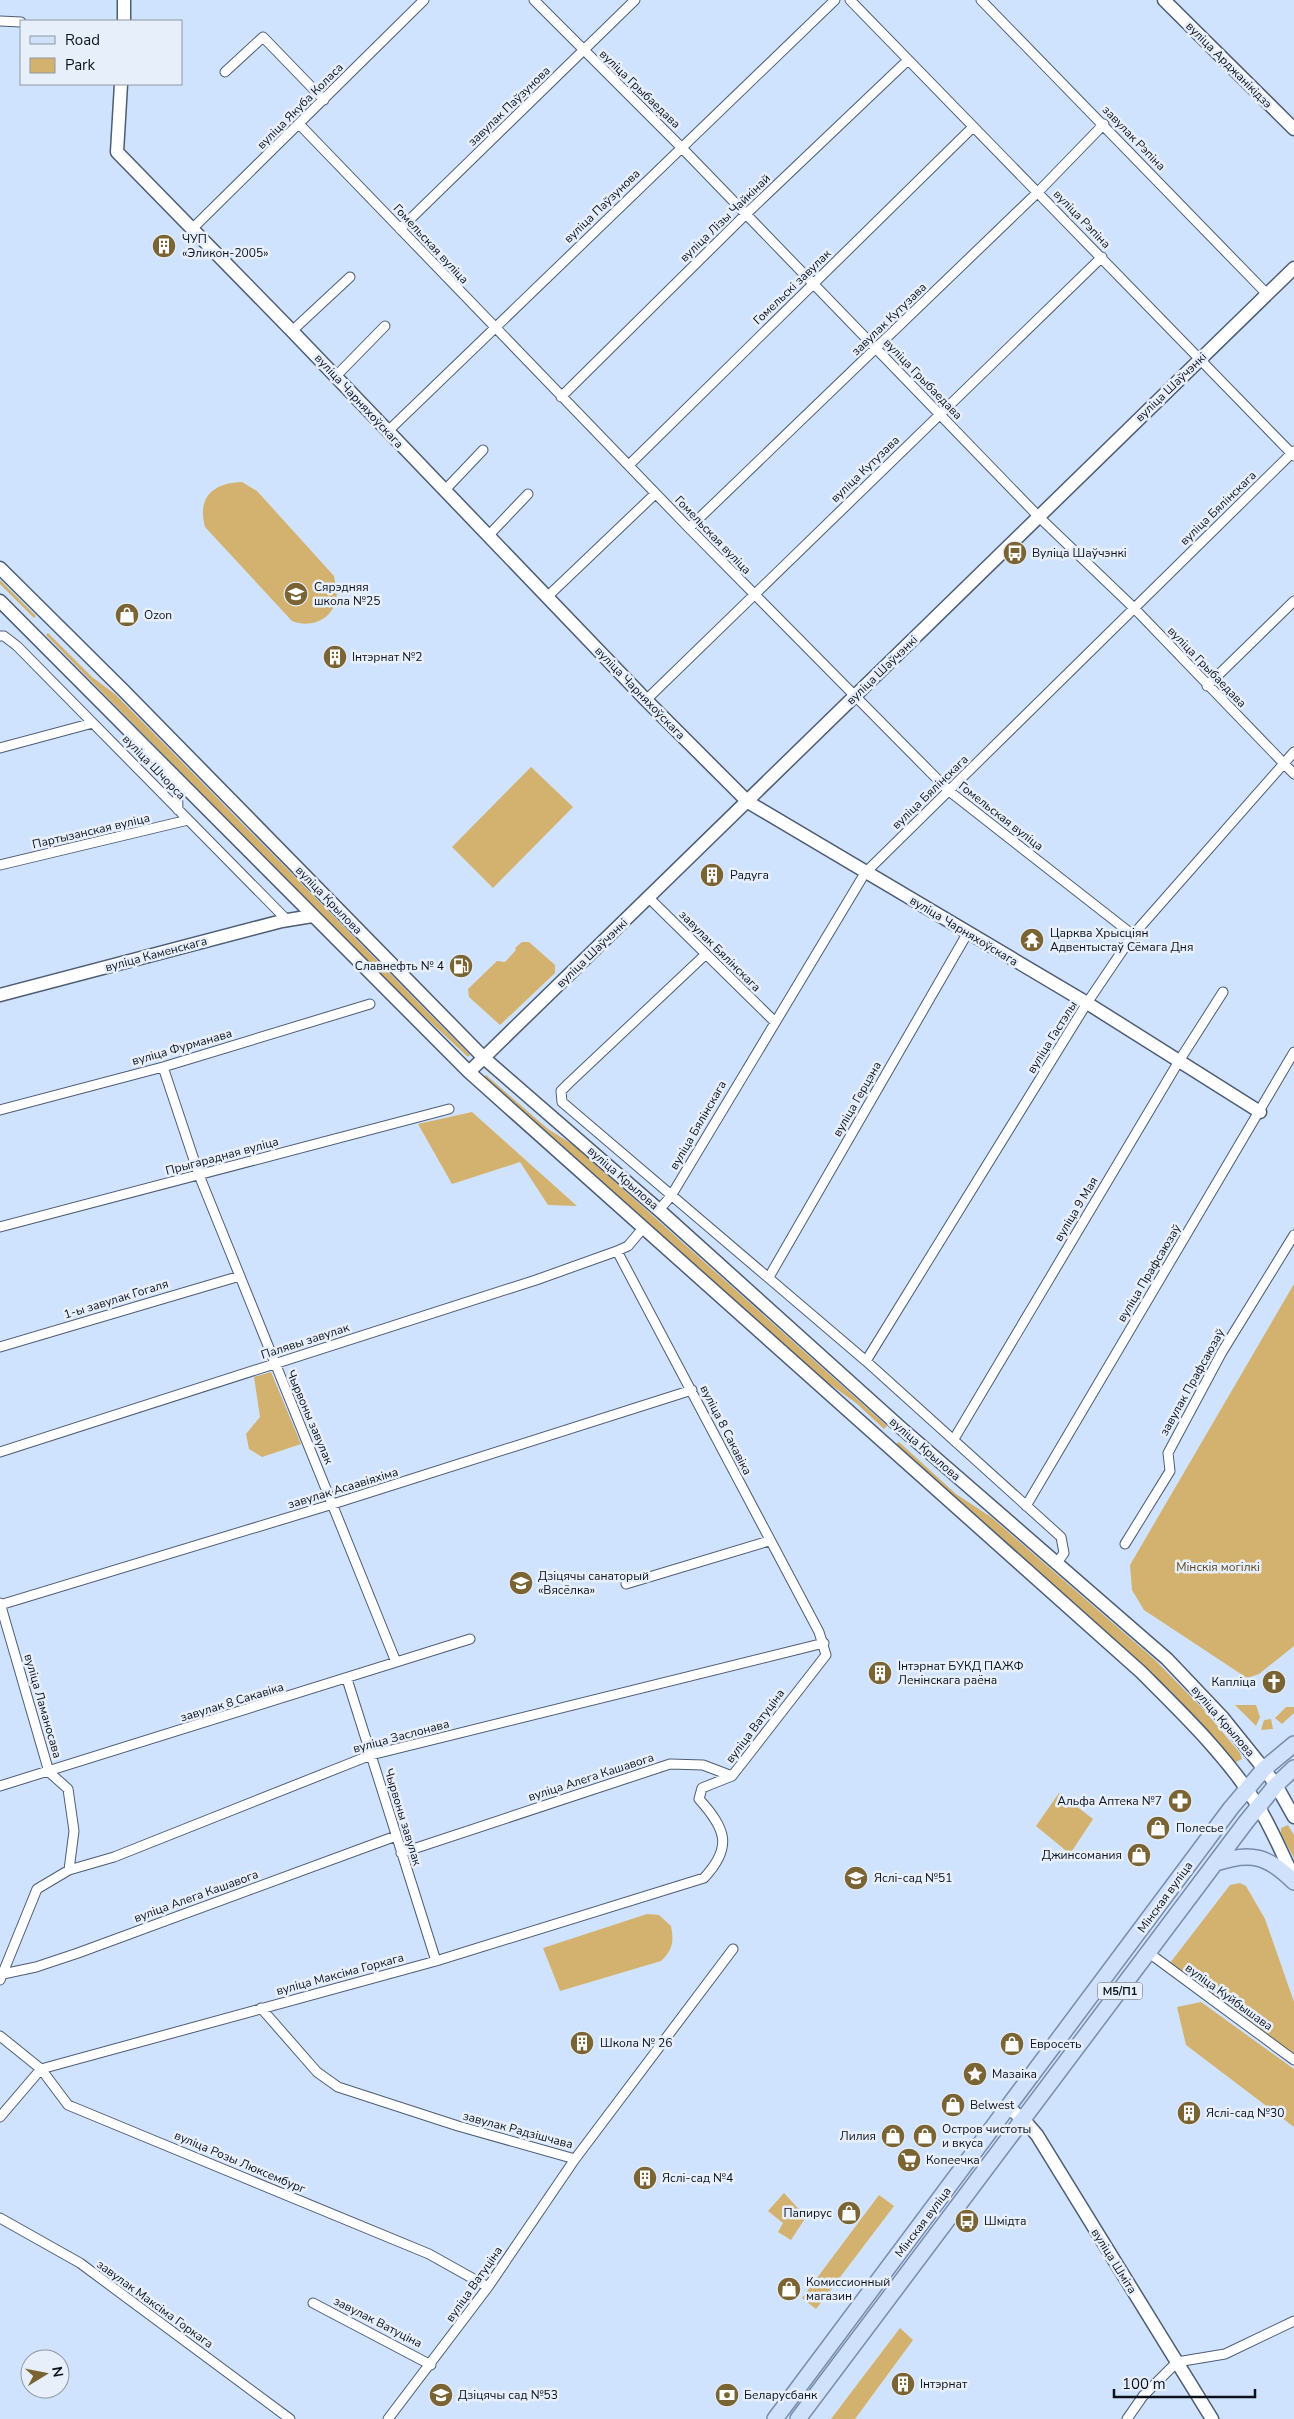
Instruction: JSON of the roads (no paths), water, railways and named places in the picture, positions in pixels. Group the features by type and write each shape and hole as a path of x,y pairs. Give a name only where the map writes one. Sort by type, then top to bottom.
{"main road":[{"path":"124,0 124,20"},
{"name":"вуліца Арджанікідзэ","path":"1164,0 1294,129"},
{"name":"вуліца Чарняхоўскага","path":"121,85 118,152 336,376 387,432 547,598 748,802 967,934 1087,1003 1260,1112"},
{"name":"вуліца Шаўчэнкі","path":"469,1072 1294,268"},
{"name":"вуліца Крылова","path":"0,568 484,1058 659,1210 900,1427 1167,1659 1223,1718 1264,1769 1276,1785 1294,1817"},
{"name":"вуліца Крылова","path":"0,601 469,1072 1140,1672 1192,1724 1247,1790 1258,1807 1294,1878"},
{"path":"32,633 50,618"},
{"name":"вуліца Каменскага","path":"0,995 287,920 312,916"},
{"path":"885,1444 900,1427"},
{"name":"Мінская вуліца","path":"775,2419 1009,2108 1231,1808 1264,1769 1294,1744"},
{"name":"Мінская вуліца","path":"798,2419 1216,1862 1276,1785 1294,1768"},
{"path":"1216,1862 1244,1855 1260,1858 1276,1866 1294,1882"},
{"name":"вуліца Шміта","path":"1009,2108 1024,2120 1037,2135 1212,2419"}],"street":[{"name":"вуліца Якуба Коласа","path":"192,229 424,0"},
{"name":"вуліца Грыбаедава","path":"534,0 681,147 1039,517 1134,608 1206,686 1294,774"},
{"name":"завулак Паўзунова","path":"400,229 635,0"},
{"name":"вуліца Паўзунова","path":"387,432 835,0"},
{"name":"вуліца Рэпіна","path":"850,0 1293,454"},
{"name":"завулак Рэпіна","path":"981,0 1104,124 1267,294"},
{"path":"0,21 20,22"},
{"path":"225,72 263,37 324,100"},
{"name":"вуліца Лізы Чайкінай","path":"561,397 746,215 908,60"},
{"name":"Гомельская вуліца","path":"300,124 561,397 854,697 949,791 1133,935"},
{"name":"завулак Кутузава","path":"689,528 1038,192 1104,124"},
{"name":"Гомельскі завулак","path":"629,465 973,127"},
{"name":"вуліца Кутузава","path":"646,700 1102,257"},
{"path":"292,331 350,277"},
{"path":"336,376 385,326"},
{"path":"444,490 483,450"},
{"name":"вуліца Бялінскага","path":"659,1210 671,1196 774,1021 865,872 1293,454"},
{"path":"488,535 528,494"},
{"path":"547,598 656,494"},
{"path":"1206,686 1294,601"},
{"name":"вуліца Шчорса","path":"0,636 4,636 17,646 287,920"},
{"path":"0,748 94,723"},
{"name":"вуліца Гастэлы","path":"866,1361 1087,1003 1133,935 1294,752"},
{"path":"177,778 178,810"},
{"name":"Партызанская вуліца","path":"0,865 188,820"},
{"name":"завулак Бялінскага","path":"649,898 774,1021"},
{"name":"вуліца Герцэна","path":"769,1277 967,934"},
{"path":"706,954 561,1091 562,1102 866,1361 1060,1537 1064,1553 1056,1564"},
{"name":"вуліца 9 Мая","path":"954,1439 1179,1061 1223,992"},
{"name":"вуліца Фурманава","path":"0,1110 163,1067 370,1004"},
{"name":"вуліца Прафсаюзаў","path":"1026,1506 1294,1052"},
{"name":"Чырвоны завулак","path":"163,1067 199,1175 396,1662"},
{"name":"Прыгарадная вуліца","path":"0,1227 450,1109"},
{"path":"616,1251 628,1246 644,1227"},
{"name":"завулак Прафсаюзаў","path":"1125,1544 1170,1472 1168,1453 1217,1361 1294,1235"},
{"name":"Палявы завулак","path":"0,1452 536,1280 616,1251"},
{"name":"вуліца 8 Сакавіка","path":"616,1251 692,1390 769,1541 824,1643 826,1655"},
{"name":"1-ы завулак Гогаля","path":"0,1347 240,1276"},
{"name":"завулак Асаавіяхіма","path":"0,1604 333,1504 692,1390"},
{"path":"626,1584 769,1541"},
{"name":"вуліца Ламаносава","path":"0,1604 49,1772 68,1789 74,1831 69,1870"},
{"name":"завулак 8 Сакавіка","path":"0,1786 348,1679 470,1639"},
{"name":"вуліца Заслонава","path":"2,1977 37,1889 69,1870 114,1857 371,1755 824,1643"},
{"name":"вуліца Ватуціна","path":"704,1878 717,1865 722,1852 722,1837 714,1817 699,1798 702,1788 732,1776 826,1655"},
{"name":"Чырвоны завулак","path":"348,1679 436,1962"},
{"name":"вуліца Алега Кашавога","path":"401,1854 670,1764 703,1765 732,1776"},
{"name":"вуліца Алега Кашавога","path":"2,1977 78,1953 396,1836"},
{"name":"вуліца Максіма Горкага","path":"41,2069 436,1962 704,1878"},
{"name":"завулак Радзішчава","path":"261,2008 317,2072 338,2087 458,2126 575,2159 734,1948"},
{"name":"вуліца Куйбышава","path":"1149,1952 1294,2060"},
{"name":"вуліца Розы Люксембург","path":"0,2036 41,2069 68,2105 429,2254 488,2287"},
{"path":"0,2117 41,2069"},
{"name":"вуліца Ватуціна","path":"388,2419 431,2365 488,2287 575,2159"},
{"name":"завулак Максіма Горкага","path":"0,2218 80,2264 290,2419"},
{"name":"завулак Ватуціна","path":"313,2303 431,2365"},
{"path":"1127,2419 1143,2396 1177,2362 1225,2354 1294,2321"}],"place":[{"name":"ЧУП «Эликон-2005»","path":"164,246"},
{"name":"Вуліца Шаўчэнкі","path":"1015,553"},
{"name":"Сярэдняя школа №25","path":"296,594"},
{"name":"Ozon","path":"127,615"},
{"name":"Інтэрнат №2","path":"335,657"},
{"name":"Радуга","path":"712,875"},
{"name":"Царква Хрысціян Адвентыстаў Сёмага Дня","path":"1032,940"},
{"name":"Славнефть № 4","path":"461,966"},
{"name":"Дзіцячы санаторый «Вясёлка»","path":"521,1583"},
{"name":"Інтэрнат БУКД ПАЖФ Ленінскага раёна","path":"880,1673"},
{"name":"Капліца","path":"1274,1682"},
{"name":"Альфа Аптека №7","path":"1180,1801"},
{"name":"Полесье","path":"1158,1828"},
{"name":"Джинсомания","path":"1139,1855"},
{"name":"Яслі-сад №51","path":"856,1878"},
{"name":"Школа № 26","path":"582,2043"},
{"name":"Евросеть","path":"1012,2044"},
{"name":"Мазаіка","path":"975,2074"},
{"name":"Belwest","path":"953,2105"},
{"name":"Яслі-сад №30","path":"1189,2113"},
{"name":"Лилия","path":"893,2136"},
{"name":"Остров чистоты и вкуса","path":"925,2136"},
{"name":"Копеечка","path":"909,2160"},
{"name":"Яслі-сад №4","path":"645,2178"},
{"name":"Папирус","path":"849,2213"},
{"name":"Шмідта","path":"967,2221"},
{"name":"Комиссионный магазин","path":"789,2289"},
{"name":"Інтэрнат","path":"903,2384"},
{"name":"Дзіцячы сад №53","path":"441,2395"},
{"name":"Беларусбанк","path":"727,2395"}],"park label":[{"name":"Мінскія могілкі","path":"1218,1567"}]}
